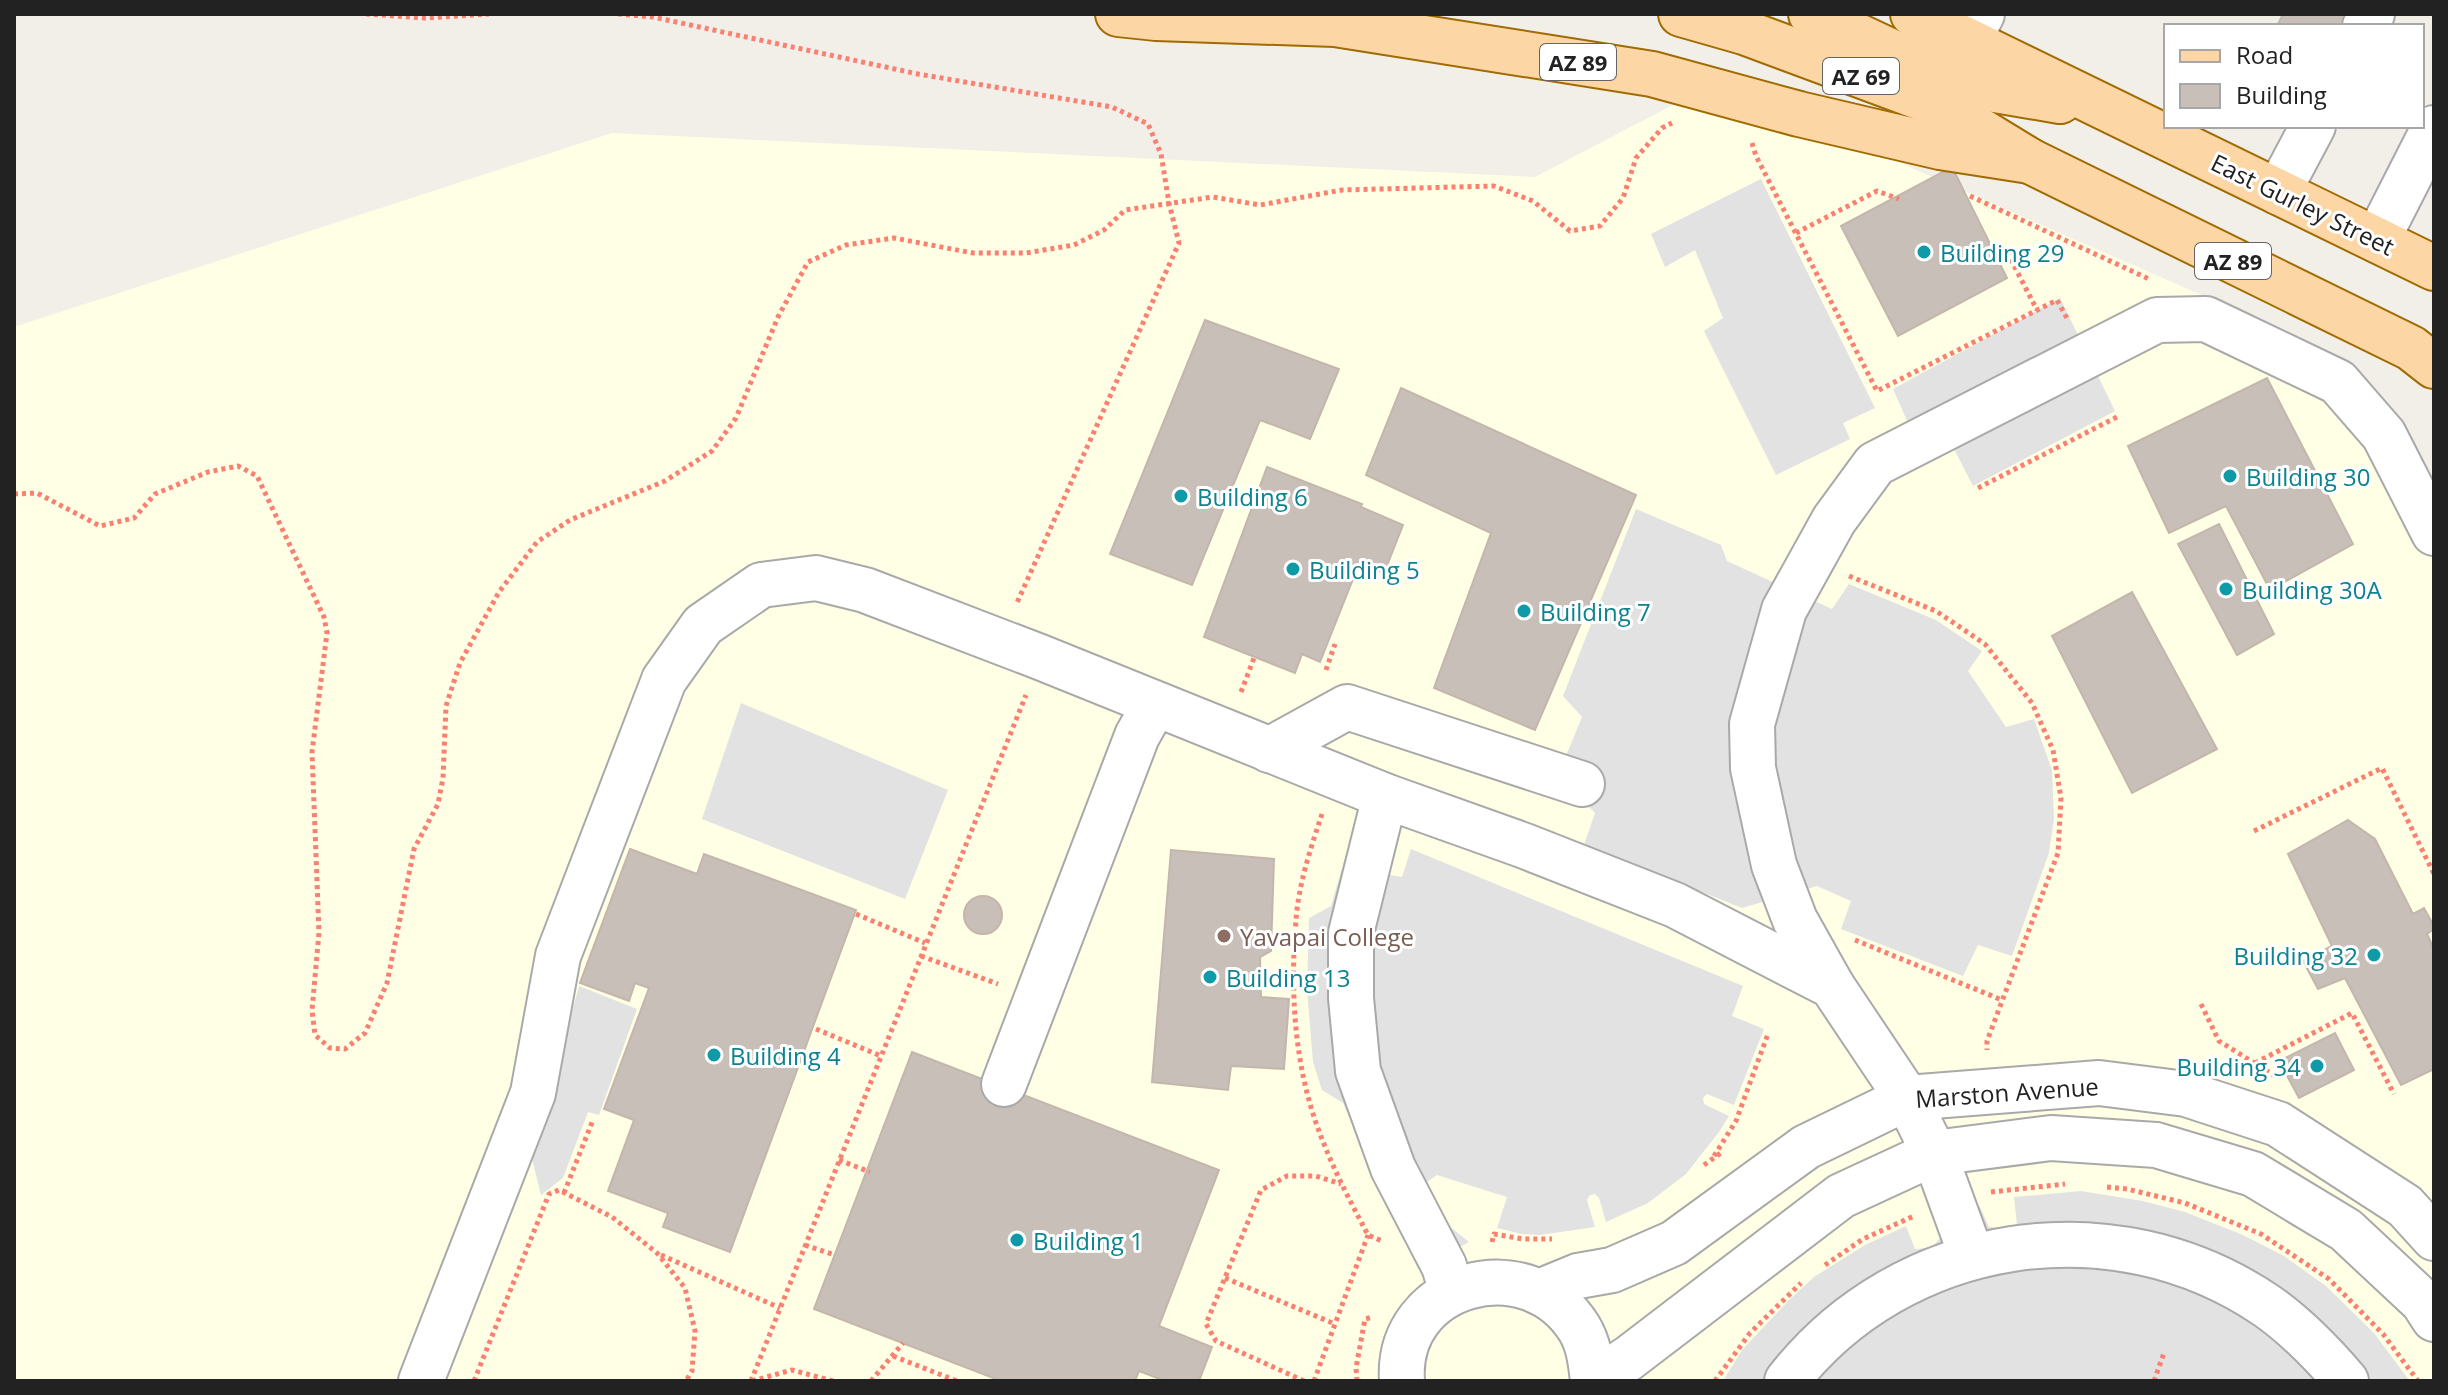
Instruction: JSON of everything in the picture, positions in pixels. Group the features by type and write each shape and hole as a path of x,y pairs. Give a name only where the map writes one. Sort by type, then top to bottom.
{"main road":[{"name":"AZ 89","path":"1118,14 1335,24 1638,71 1926,144 2030,161 2411,348 2434,366"},
{"name":"AZ 69","path":"1681,14 1744,32 1935,103 2030,161"},
{"path":"1811,14 1960,84 2111,110"},
{"name":"East Gurley Street","path":"1913,14 1975,27 2111,110 2434,268"}],"street":[{"path":"2278,192 2312,128"},
{"path":"2377,240 2434,128"},
{"path":"1972,1257 1934,1153 1907,1098 1832,986 1795,920 1774,865 1753,768 1752,724 1784,610 1834,520 1875,464 2157,320 2206,319 2338,382 2384,435 2434,533"},
{"path":"421,1381 533,1093 558,956 664,680 703,625 761,585 816,578 865,590 1385,796 1525,846 1675,905 1832,986"},
{"path":"1004,1084 1137,736 1155,704"},
{"path":"1269,750 1347,707 1582,784"},
{"path":"1385,796 1351,933 1351,998 1358,1071 1393,1168 1444,1266 1452,1292"},
{"name":"Marston Avenue","path":"1539,1292 1578,1276 1612,1270 1674,1243 1806,1147 1907,1098 2099,1083 2186,1094 2278,1124 2405,1206 2434,1238"},
{"name":"Marston Avenue","path":"1594,1381 1629,1358 1841,1196 1934,1153 2051,1138 2156,1145 2253,1174 2346,1230 2423,1302 2434,1319"},
{"path":"1787,1381 1836,1328 1886,1293 1928,1272 1972,1257 2027,1246 2068,1244 2119,1248 2176,1261 2230,1284 2268,1306 2317,1347 2346,1381"},
{"path":"1402,1381 1401,1368 1409,1337 1426,1311 1452,1292 1480,1282 1511,1282 1539,1292 1562,1307 1580,1329 1590,1354 1594,1381"}],"path":[{"path":"366,14 424,18 489,14"},
{"path":"618,14 653,17 918,74 1112,107 1148,124 1161,154 1179,243 980,634"},
{"path":"14,494 37,493 100,526 134,518 155,494 208,472 238,466 257,476 324,617 327,633 312,752 319,933 312,1010 315,1035 330,1048 345,1049 365,1033 387,983 414,849 438,804 443,778 446,706 460,663 499,592 537,542 570,520 665,481 712,451 736,418 778,317 808,262 846,245 894,238 973,253 1026,253 1074,245 1104,230 1125,210 1213,197 1260,205 1342,190 1494,186 1533,201 1570,231 1600,226 1623,198 1636,158 1662,128 1674,122"},
{"path":"1751,137 1756,156 1877,391 2057,300 2087,356"},
{"path":"1796,233 1877,191 1899,199"},
{"path":"1965,194 2152,281"},
{"path":"1999,259 2008,254 2037,310"},
{"path":"1978,488 2117,417"},
{"path":"1836,571 1936,611 1985,644 2032,703 2053,750 2061,798 2058,853 1987,1041 1987,1051"},
{"path":"1322,681 1335,644"},
{"path":"752,1381 1040,657"},
{"path":"1236,704 1254,658"},
{"path":"2254,831 2382,768 2434,874"},
{"path":"856,914 925,943"},
{"path":"1843,935 2002,1000"},
{"path":"921,956 998,983 992,997"},
{"path":"2201,1004 2219,1041 2278,1078"},
{"path":"2255,1063 2352,1013 2394,1094"},
{"path":"816,1029 881,1056"},
{"path":"1714,1157 1736,1121 1768,1034"},
{"path":"564,1193 593,1120"},
{"path":"839,1160 870,1172"},
{"path":"1304,1381 1289,1378 1216,1341 1206,1324 1261,1190 1287,1176 1316,1176 1342,1184"},
{"path":"474,1381 549,1194 559,1190 612,1217 657,1253 685,1288 695,1331 692,1371 686,1381"},
{"path":"1314,1381 1368,1235"},
{"path":"805,1245 835,1255"},
{"path":"657,1253 780,1308"},
{"path":"1225,1278 1335,1324"},
{"path":"871,1381 903,1343"},
{"path":"2154,1381 2164,1353"},
{"path":"893,1356 957,1381"},
{"path":"752,1381 792,1370 833,1381"}],"shaded area":[{"name":"Yavapai College","path":"1690,96 1864,147 2297,337 2434,490 2434,1381 14,1381 14,327 612,133 1535,177"},
{"path":"1761,179 1875,408 1843,423 1850,439 1776,475 1704,331 1723,318 1695,250 1665,267 1651,234"},
{"path":"2060,298 2115,411 1973,486 1952,445 1908,423 1893,389"},
{"path":"1636,509 1721,545 1727,561 1832,609 1849,584 1936,620 1982,651 1968,671 2006,727 2034,719 2052,770 2054,819 2049,853 2012,956 1978,945 1963,976 1841,929 1851,901 1817,886 1742,908 1584,845 1595,813 1558,775 1582,717 1563,696"},
{"path":"741,703 948,790 905,899 702,819"},
{"path":"1354,827 1394,843 1386,867 1390,875 1402,877 1411,849 1743,986 1732,1016 1764,1029 1734,1105 1707,1094 1703,1098 1704,1104 1729,1116 1686,1174 1648,1203 1606,1222 1599,1198 1595,1194 1590,1195 1587,1200 1595,1227 1540,1235 1497,1228 1507,1197 1437,1175 1427,1182 1449,1226 1469,1242 1419,1268 1343,1103 1322,1090 1313,1062 1307,990 1309,918 1331,906"},
{"path":"579,986 637,1009 599,1115 588,1112 563,1178 541,1195 532,1159"},
{"path":"2081,1191 2143,1201 2185,1212 2243,1235 2284,1256 2326,1286 2374,1333 2409,1380 1723,1381 1742,1350 1789,1300 1814,1277 1865,1245 1906,1226 1915,1249 1931,1248 1941,1237 1937,1214 1980,1207 1989,1227 2000,1228 2017,1225 2014,1197"}],"building":[{"path":"2283,14 2357,14 2352,24 2278,24"},
{"name":"Building 29","path":"1952,167 2007,278 1898,336 1841,226"},
{"name":"Building 6","path":"1205,320 1339,369 1310,439 1260,420 1192,585 1110,554"},
{"name":"Building 30","path":"2267,378 2353,544 2270,590 2226,506 2169,533 2128,446"},
{"name":"Building 7","path":"1401,388 1636,495 1535,730 1434,688 1491,533 1366,475"},
{"name":"Building 5","path":"1267,467 1362,504 1361,507 1403,525 1384,573 1359,564 1320,662 1302,654 1295,673 1204,637"},
{"name":"Building 30A","path":"2219,524 2274,634 2237,655 2178,544"},
{"path":"2132,592 2217,749 2132,793 2052,636"},
{"name":"Building 32","path":"2348,820 2375,839 2413,914 2424,908 2434,926 2427,934 2434,949 2434,1069 2401,1085 2345,978 2318,989 2303,961 2332,946 2288,854"},
{"name":"Building 4","path":"630,849 697,874 704,854 856,910 730,1252 663,1227 668,1213 608,1191 634,1120 604,1109 649,988 635,983 629,1001 580,983"},
{"name":"Building 13","path":"1171,850 1274,859 1271,951 1260,957 1261,997 1289,999 1284,1069 1231,1066 1228,1090 1152,1082"},
{"path":"983,896 996,902 1002,915 996,928 983,934 970,928 964,915 970,902"},
{"name":"Building 34","path":"2335,1033 2354,1070 2299,1098 2279,1061"},
{"name":"Building 1","path":"912,1052 1219,1170 1159,1326 1212,1347 1199,1381 1165,1381 1139,1371 1135,1381 1001,1381 814,1309"}],"place":[{"name":"Building 29","path":"1924,252"},
{"name":"Building 30","path":"2230,476"},
{"name":"Building 6","path":"1181,496"},
{"name":"Building 5","path":"1293,569"},
{"name":"Building 30A","path":"2226,589"},
{"name":"Building 7","path":"1524,611"},
{"name":"Yavapai College","path":"1224,936"},
{"name":"Building 32","path":"2374,955"},
{"name":"Building 13","path":"1210,977"},
{"name":"Building 4","path":"714,1055"},
{"name":"Building 34","path":"2317,1066"},
{"name":"Building 1","path":"1017,1240"}]}
